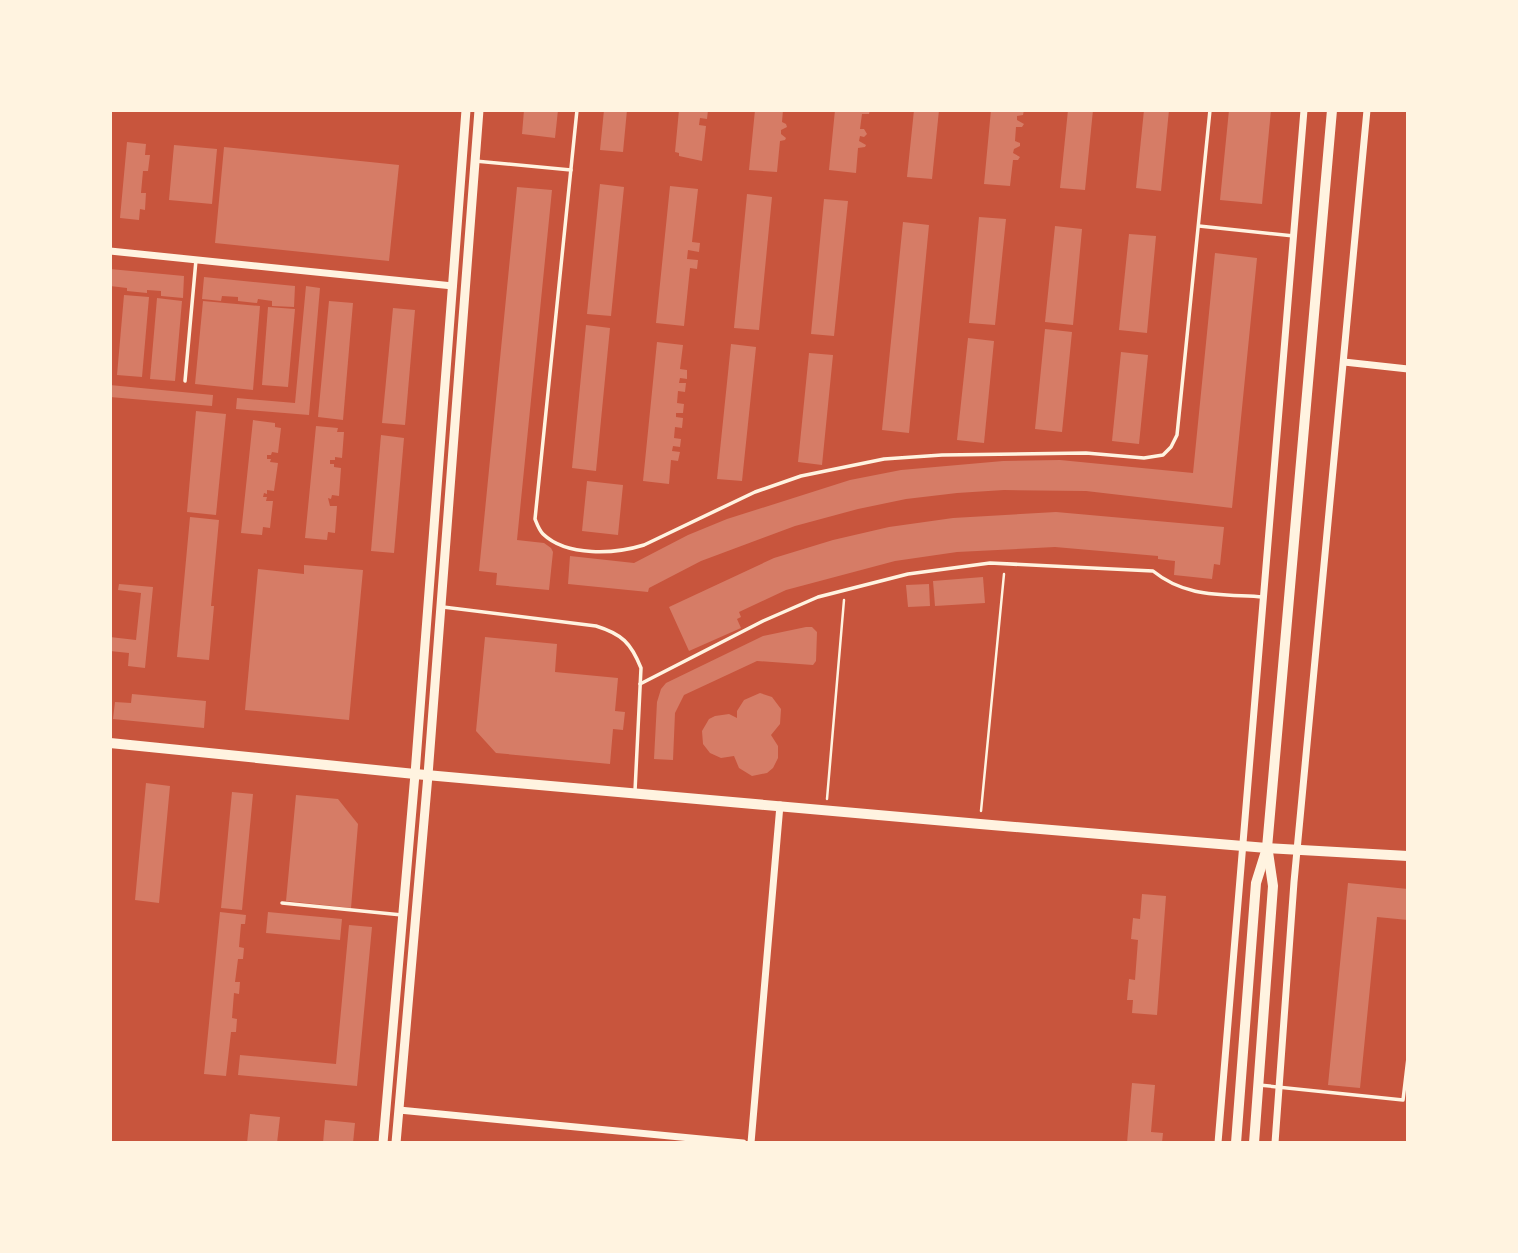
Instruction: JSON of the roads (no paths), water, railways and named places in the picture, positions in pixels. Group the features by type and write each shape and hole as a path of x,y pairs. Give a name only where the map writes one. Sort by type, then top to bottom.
{"main road":[{"path":"1236,1143 1256,883 1267,848 1332,110"},
{"path":"110,743 415,774 980,824 1267,848 1408,856"},
{"path":"1254,1143 1273,887 1267,848"}],"street":[{"path":"383,1143 404,915 466,110"},
{"path":"396,1143 428,775 479,110"},
{"path":"1218,1143 1304,110"},
{"path":"1275,1143 1297,850 1367,110"},
{"path":"110,251 453,286"},
{"path":"1344,362 1408,369"},
{"path":"751,1143 780,805"},
{"path":"399,1110 743,1143"}],"lane":[{"path":"577,110 535,519 541,533 554,541 592,551 626,551 755,492 802,476 884,459 942,455 1086,453 1144,458 1163,455 1177,435 1210,110"},
{"path":"475,161 571,170"},
{"path":"1199,226 1294,236"},
{"path":"185,381 196,260"},
{"path":"640,684 788,609 818,597 953,567 1005,563 1153,571 1167,583 1185,590 1263,597"},
{"path":"441,606 596,625 613,631 634,650 641,668 635,793"},
{"path":"282,903 404,915"},
{"path":"1259,1085 1403,1100 1408,1058"}]}
